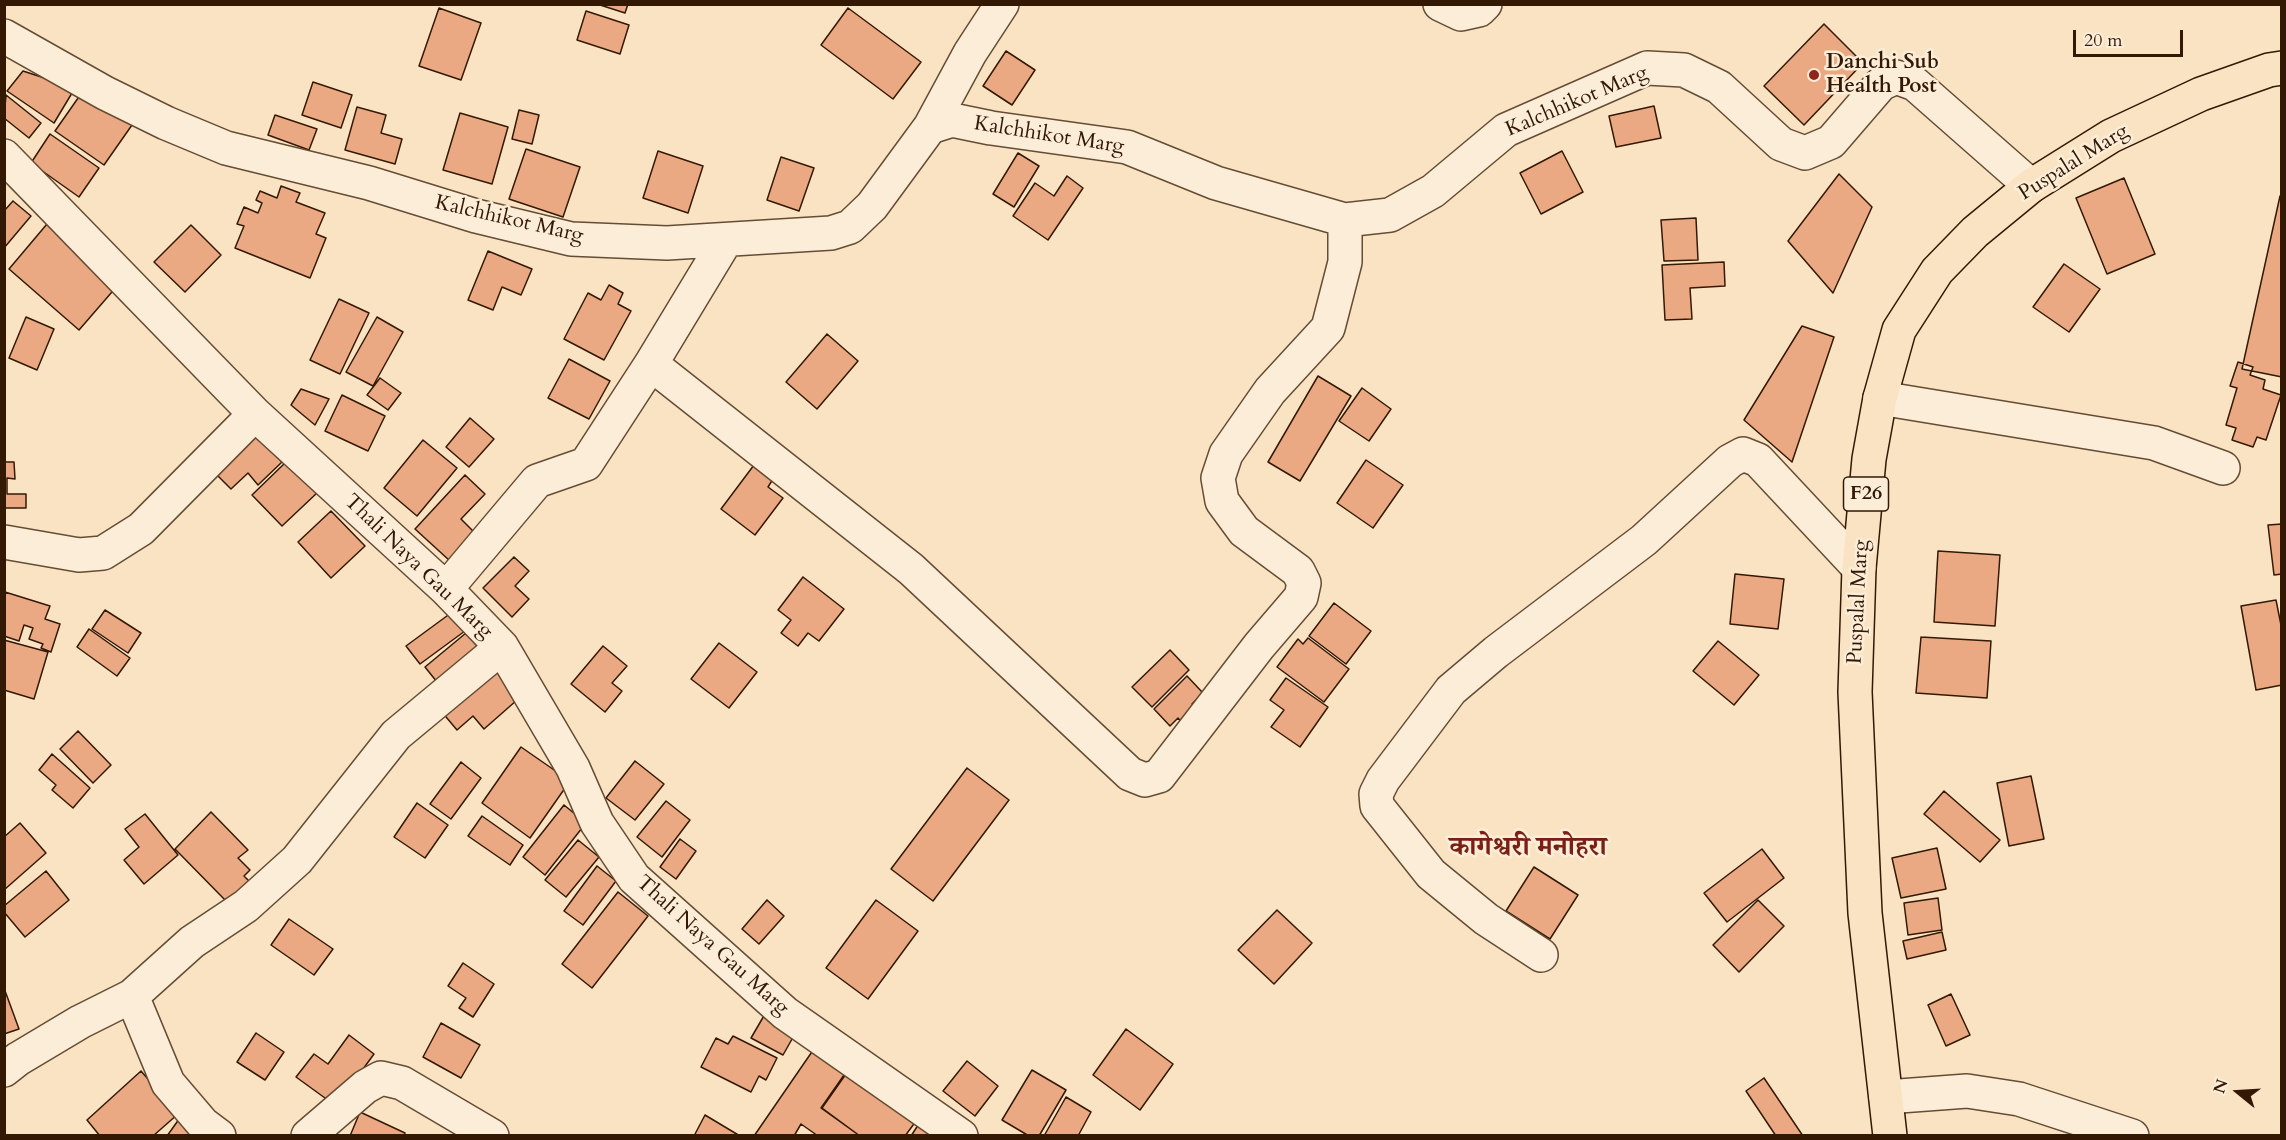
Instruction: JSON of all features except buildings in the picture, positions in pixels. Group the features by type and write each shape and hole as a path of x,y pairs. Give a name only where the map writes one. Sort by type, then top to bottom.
{"main road":[{"name":"Puspalal Marg","path":"1890,1136 1865,901 1855,692 1859,568 1869,459 1880,398 1899,330 1937,272 1975,232 2031,186 2111,136 2201,94 2269,70 2282,68"}],"street":[{"path":"930,128 970,52 1002,4"},
{"path":"1440,4 1461,14 1479,9 1485,4"},
{"name":"Kalchhikot Marg","path":"4,36 105,93 166,123 226,148 369,183 476,216 571,239 667,243 831,233 850,227 872,206 930,128 952,120 1127,147 1216,183 1345,220 1390,215 1433,191 1506,130 1647,68 1684,70 1719,87 1781,144 1805,153 1831,142 1881,84 1896,77 1915,84 2031,186"},
{"name":"Thali Naya Gau Marg","path":"4,156 255,414 446,589 502,647 573,768 597,823 634,878 785,1013 961,1136"},
{"path":"651,364 911,569 1130,774 1145,780 1159,776 1259,646 1301,597 1304,583 1298,571 1244,531 1222,501 1218,478 1226,454 1270,391 1328,328 1345,262 1345,220"},
{"path":"446,589 537,481 586,464 651,364 726,240"},
{"path":"1880,398 2154,443 2223,468"},
{"path":"4,542 79,555 103,553 141,529 255,414"},
{"path":"1541,955 1486,920 1431,874 1377,806 1376,794 1383,780 1451,690 1496,652 1644,540 1730,461 1743,454 1758,460 1859,568"},
{"path":"4,1071 18,1059 80,1022 132,996 192,942 246,906 297,860 396,735 502,647"},
{"path":"132,996 168,1083 203,1124 219,1136"},
{"path":"308,1136 365,1086 381,1078 402,1083 492,1136"},
{"path":"1886,1097 1966,1091 2019,1099 2132,1136"}],"place":[{"name":"Danchi Sub Health Post","path":"1814,75"}],"district":[{"name":"कागेश्वरी मनोहरा","path":"1528,849"}]}
